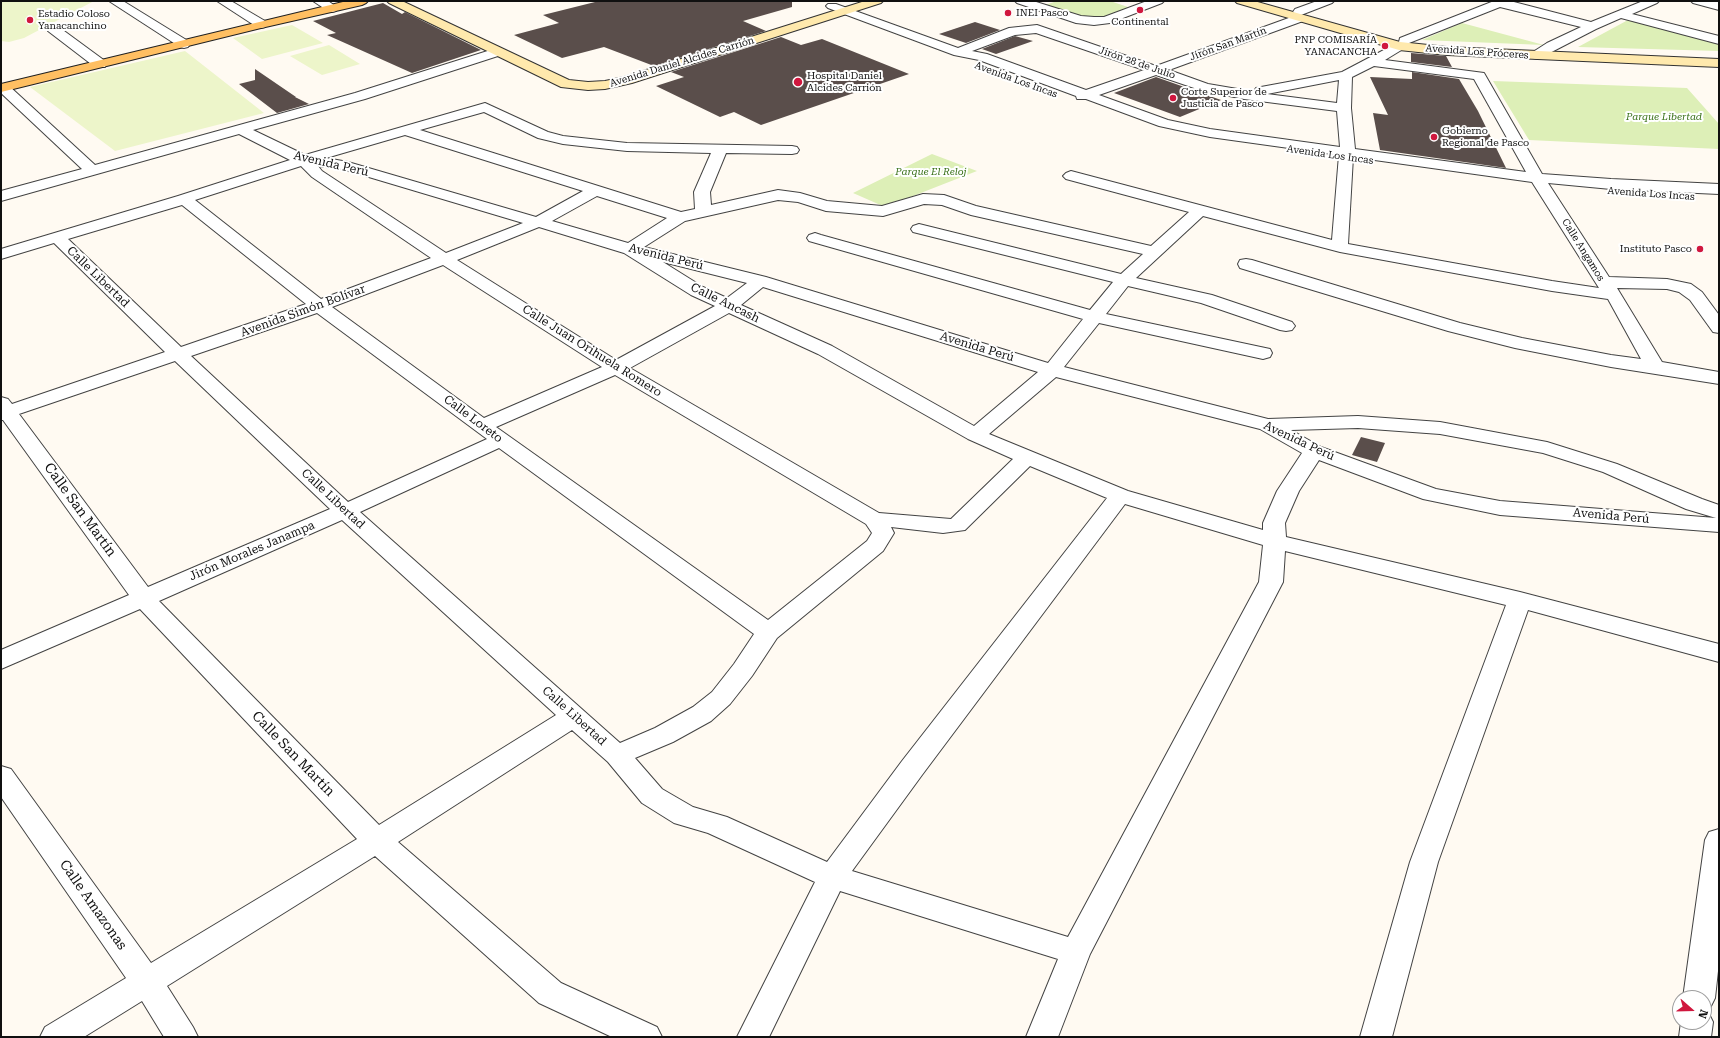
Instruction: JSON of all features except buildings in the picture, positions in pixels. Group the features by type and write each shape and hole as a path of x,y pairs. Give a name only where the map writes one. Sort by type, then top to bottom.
{"main road":[{"path":"5,84 100,64 261,24 362,1"}],"street":[{"path":"115,1 184,44"},
{"path":"223,1 261,24"},
{"path":"320,1 332,8"},
{"path":"393,1 552,77"},
{"name":"Avenida Daniel Alcides Carrión","path":"660,56 842,6 877,1"},
{"path":"1021,1 1080,20 1094,21 1106,20 1158,1"},
{"path":"1033,5 1047,1"},
{"path":"1121,1 1141,7"},
{"name":"Avenida Los Próceres","path":"1241,1 1402,43 1447,51 1719,63"},
{"name":"Avenida Los Próceres","path":"1261,1 1299,15"},
{"name":"Jirón San Martín","path":"1073,101 1086,94 1158,70 1299,15 1328,1"},
{"path":"1538,55 1551,46 1592,26 1653,1"},
{"path":"1697,1 1719,6"},
{"path":"1244,95 1346,75 1372,62 1402,43 1502,2 1592,26"},
{"name":"Avenida Daniel Alcides Carrión","path":"552,77 566,84 588,86 605,85 627,80 842,6"},
{"name":"Avenida Los Incas","path":"842,6 958,52 982,57 1164,123 1243,140"},
{"path":"1619,14 1719,40"},
{"path":"52,28 100,64"},
{"name":"Jirón 28 de Julio","path":"958,52 1013,31 1037,29 1205,86 1244,95 1344,108"},
{"name":"Avenida Los Próceres","path":"1402,43 1551,46 1719,53"},
{"path":"1,196 360,96 497,52"},
{"name":"Avenida Los Incas","path":"958,52 962,61 1073,101 1161,130 1192,137 1243,140 1540,182 1719,198"},
{"name":"Calle Angamos","path":"1372,62 1479,76 1540,182 1609,289 1655,367"},
{"name":"Avenida Daniel Alcides Carrión","path":"552,77 582,79 608,72"},
{"path":"1340,247 1347,154 1344,108 1346,75"},
{"path":"5,84 92,170"},
{"path":"1,254 184,199 304,160 485,107 543,135 563,140 627,146 792,150"},
{"name":"Avenida Perú","path":"242,130 304,160 343,165 540,221 630,249 760,281 1052,370 1267,425 1314,451 1431,494 1500,508 1719,525"},
{"path":"404,130 492,159 597,190 680,217"},
{"path":"703,211 702,192 720,149"},
{"name":"Calle Juan Orihuela Romero","path":"304,160 317,174 444,258 616,368 879,526"},
{"path":"1071,176 1340,247 1552,286 1609,289 1667,284 1685,288 1696,296 1716,319"},
{"name":"Avenida Los Incas","path":"1540,182 1719,189"},
{"name":"Avenida Simón Bolívar","path":"4,409 178,354 319,306 511,234 540,221 597,190"},
{"path":"630,249 680,217 778,195 800,198 826,206 883,211 923,199 944,200 971,210 1156,252"},
{"name":"Calle Loreto","path":"184,199 319,306 501,440 768,632"},
{"path":"976,435 1052,370 1124,280 1200,210"},
{"path":"919,229 1206,299 1286,326"},
{"name":"Calle Libertad","path":"57,237 178,354 345,511 617,755 652,796 684,815 717,825 832,877 1076,952"},
{"path":"815,238 1094,317 1263,353"},
{"name":"Calle Ancash","path":"630,249 697,291 825,350 976,435 1120,496 1276,541 1520,600 1719,653"},
{"path":"1246,264 1454,327 1522,344 1611,361 1719,378"},
{"path":"482,426 616,368 728,306 760,281"},
{"name":"Calle San Martín","path":"4,409 143,598 377,841 550,993 646,1037"},
{"path":"1267,425 1358,422 1440,428 1533,445 1610,468 1694,504 1719,512"},
{"name":"Jirón Morales Janampa","path":"1,660 345,511 501,440"},
{"path":"1042,1037 1076,952 1271,582 1276,541 1274,523 1288,491 1314,451"},
{"path":"617,755 664,735 702,714 721,698 743,670 768,632 875,546 879,526 957,525 1027,457"},
{"path":"753,1037 832,877 912,768 1120,496"},
{"path":"1376,1037 1424,862 1520,600"},
{"path":"56,1037 377,841 574,716"},
{"name":"Calle Amazonas","path":"1,776 147,982 182,1037"},
{"path":"1700,990 1719,840"}],"green space":[{"name":"Estadio Coloso Yanacanchino","path":"1,1 94,1 24,38 9,42 1,41"},
{"path":"1057,1 1110,1 1131,8 1104,19 1095,20 1051,9 1045,5"},
{"path":"1628,20 1719,44 1719,51 1578,47"},
{"path":"1462,23 1544,45 1422,40"},
{"path":"292,25 323,43 262,59 233,38"},
{"path":"329,45 360,64 322,75 290,56"},
{"path":"185,51 264,113 115,151 30,87"},
{"name":"Parque Libertad","path":"1493,81 1687,88 1719,124 1719,149 1529,140"},
{"name":"Parque El Reloj","path":"932,154 977,171 885,207 853,193"}],"place":[{"name":"Continental","path":"1140,10"},
{"name":"INEI Pasco","path":"1008,13"},
{"name":"Estadio Coloso Yanacanchino","path":"30,20"},
{"name":"PNP COMISARÍA YANACANCHA","path":"1385,46"},
{"name":"Hospital Daniel Alcides Carrión","path":"798,82"},
{"name":"Corte Superior de Justicia de Pasco","path":"1173,98"},
{"name":"Gobierno Regional de Pasco","path":"1434,137"},
{"name":"Instituto Pasco","path":"1700,249"}]}
